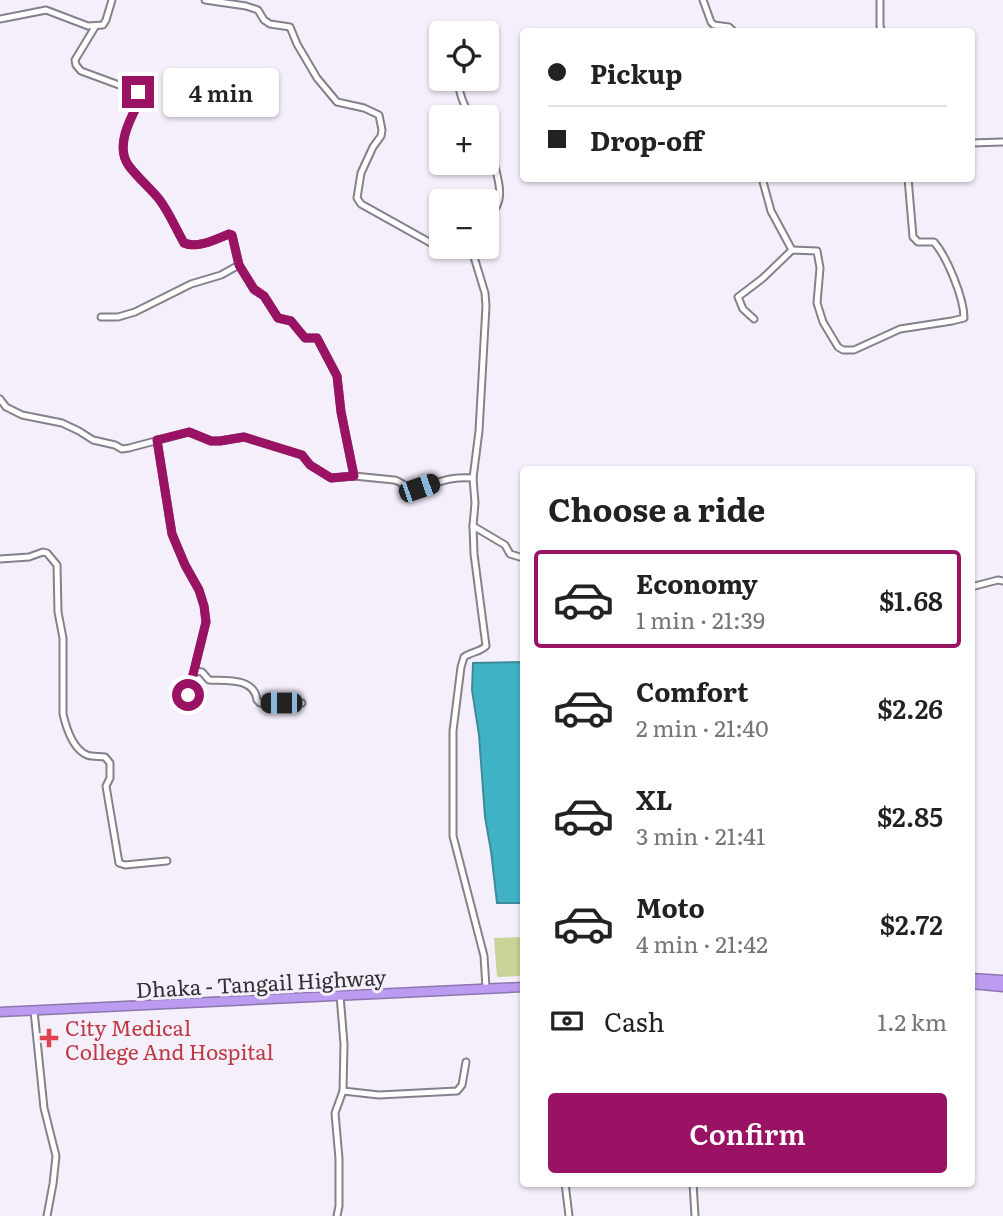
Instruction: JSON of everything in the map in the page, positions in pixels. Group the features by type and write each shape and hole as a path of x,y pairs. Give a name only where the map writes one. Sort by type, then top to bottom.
{"highway":[{"path":"975,978 1003,980"},
{"path":"975,984 1003,986"},
{"name":"Dhaka - Tangail Highway","path":"0,1012 520,987"}],"street":[{"path":"0,19 47,10 95,27 103,25 106,20 111,0"},
{"path":"205,0 253,8 271,24 290,27 313,71 337,102 379,115 381,135 361,173 357,198 361,204 429,242"},
{"path":"703,0 711,22 730,28"},
{"path":"880,0 881,28"},
{"path":"95,27 75,60 80,71 141,95 125,135 127,164 161,201 184,243 190,246 232,235 239,265 254,289 264,296 278,318 291,321 303,336 317,338 337,376 354,476"},
{"path":"975,143 1003,142"},
{"path":"497,175 499,198"},
{"path":"763,182 771,211 792,250"},
{"path":"754,318 743,309 738,297 792,250 817,251 820,268 817,303 823,323 838,347 843,349 854,350 900,328 964,318 960,294 943,252 934,242 918,242 913,237 908,182"},
{"path":"475,259 486,306 479,431 473,478 474,554 486,646 464,657 461,667 453,731 453,836 484,956 486,988"},
{"path":"101,317 118,317 135,312 191,284 221,275 239,265"},
{"path":"0,399 6,407 22,415 62,423 93,440 122,449 189,432 211,441 244,437 302,455 310,465 331,478 354,476 398,480 412,490 448,478 473,478"},
{"path":"157,440 172,534 199,590 206,622 188,695"},
{"path":"473,526 505,545 510,554 520,557"},
{"path":"0,559 29,557 43,552 57,565 58,611 63,638 65,724 85,754 105,757 110,764 110,778 106,786 119,863 125,865 167,861"},
{"path":"975,586 1003,581"},
{"path":"195,671 202,672 209,680 245,684 256,692 258,702 302,703"},
{"path":"337,1216 339,1159 335,1113 343,1091 344,1044 340,995"},
{"path":"34,1011 44,1108 56,1156 47,1216"},
{"path":"343,1091 379,1095 457,1091 462,1085 466,1062"},
{"path":"565,1187 569,1216"},
{"path":"692,1187 695,1216"}],"green space":[{"path":"520,937 520,976 497,977 494,938"}],"water":[{"path":"520,662 520,903 497,903 472,690 473,663"}],"place":[{"name":"City Medical College And Hospital","path":"49,1038"}],"route":[{"path":"138,92 141,98 125,135 127,164 161,201 184,243 190,246 232,235 239,265 254,289 264,296 278,318 291,321 305,338 317,338 337,376 354,476 331,478 310,465 302,455 244,437 211,441 198,434 182,432 157,440 172,534 199,590 206,622 188,695"}]}
